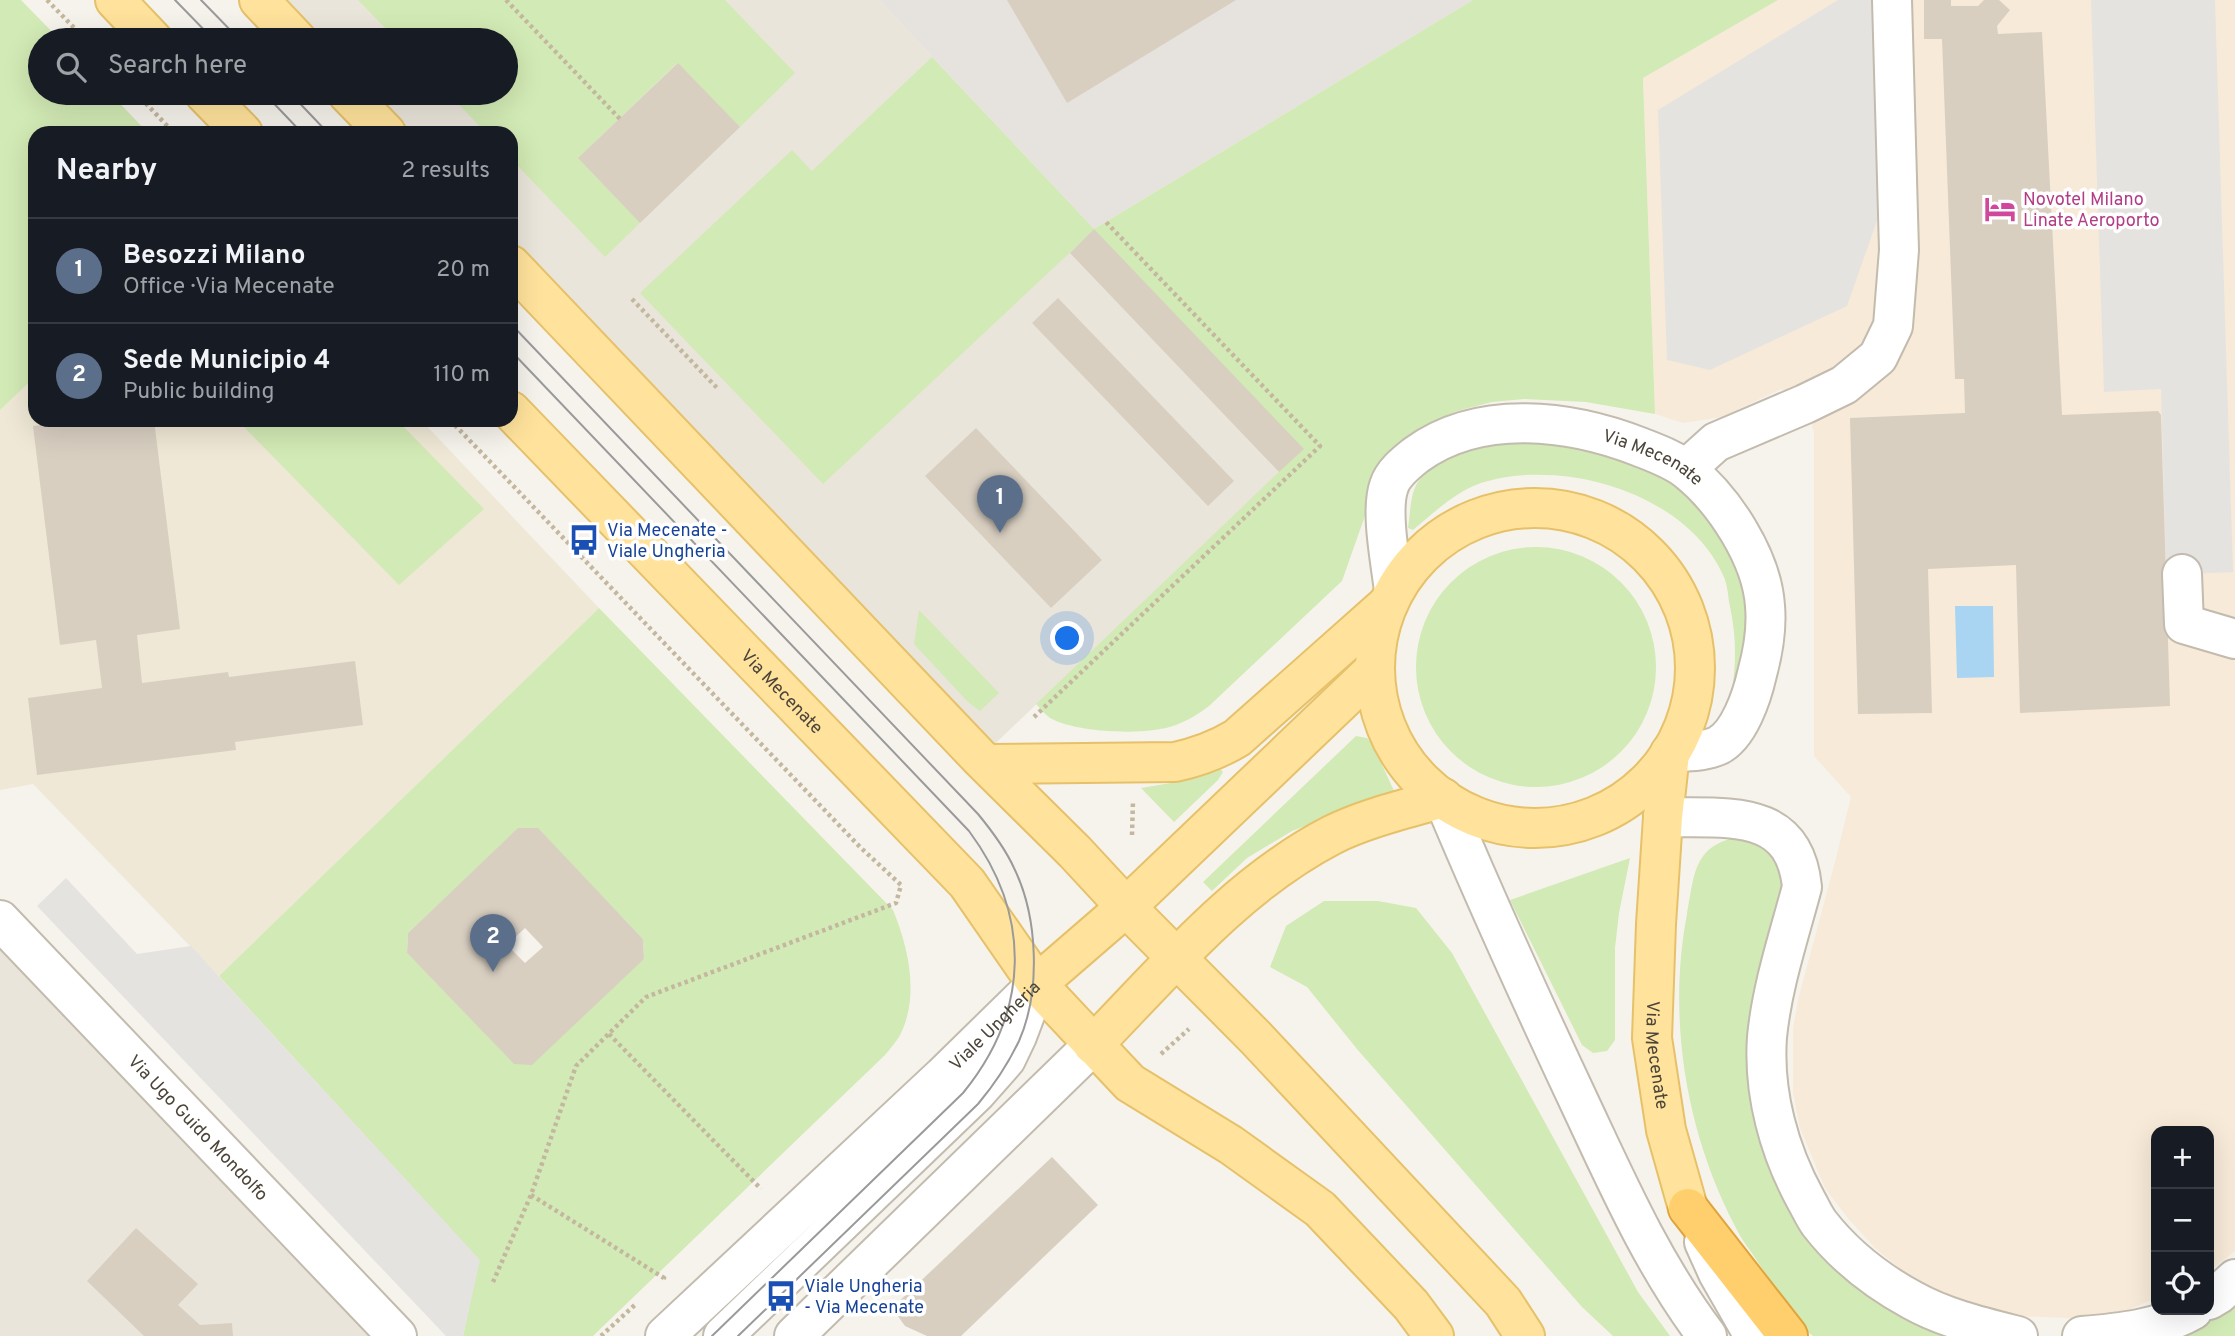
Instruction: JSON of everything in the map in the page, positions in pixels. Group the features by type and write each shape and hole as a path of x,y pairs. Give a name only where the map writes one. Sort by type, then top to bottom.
{"highway":[{"path":"1688,1208 1788,1336"}],"main road":[{"path":"115,0 142,28"},
{"path":"259,0 286,28"},
{"path":"216,105 236,126"},
{"path":"359,105 379,126"},
{"path":"518,272 987,764 1256,1038 1503,1302 1525,1336"},
{"name":"Via Mecenate","path":"518,418 967,883 1037,984 1130,1083 1231,1145 1321,1209 1411,1305 1434,1336"},
{"name":"Via Mecenate","path":"1528,508 1567,511 1596,520 1623,534 1653,559 1685,610 1695,668 1688,717 1659,769 1630,796 1595,816 1537,828 1497,823 1460,809 1413,772 1391,739 1378,702 1376,642 1391,598 1408,570 1436,542 1488,514 1528,508"},
{"name":"Via Mecenate","path":"987,764 1175,762 1197,758 1237,738 1391,598"},
{"path":"1037,984 1126,907 1375,669"},
{"name":"Via Mecenate","path":"1670,753 1656,925 1652,1038 1666,1130 1688,1208"},
{"path":"1093,1045 1177,959 1246,894 1291,860 1333,835 1382,816 1443,798"}],"street":[{"path":"1686,469 1716,442 1844,385 1878,357 1893,326 1899,250 1892,0"},
{"name":"Via Mecenate","path":"1391,598 1384,500 1390,483 1404,464 1427,447 1459,433 1510,424 1558,426 1619,439 1686,469 1723,509 1746,545 1763,588 1765,629 1755,685 1728,740 1714,747 1670,753"},
{"path":"2182,573 2184,624 2235,639"},
{"name":"Via Mecenate","path":"1443,798 1512,961 1639,1228 1691,1316 1707,1336"},
{"path":"1663,817 1743,820 1764,826 1780,836 1797,860 1802,887 1772,1000 1767,1039 1768,1075 1772,1112 1783,1152 1818,1222 1846,1252 1877,1278 1914,1301 1953,1317 2018,1336"},
{"name":"Via Ugo Guido Mondolfo","path":"0,920 397,1336"},
{"name":"Viale Ungheria","path":"665,1336 943,1076 1037,984"},
{"name":"Viale Ungheria","path":"723,1336 978,1092 1006,1059 1037,984"},
{"path":"794,1336 1093,1045"},
{"name":"Via Mecenate","path":"1688,1208 1718,1273 1754,1336"},
{"path":"2214,1297 2235,1279"},
{"path":"2082,1336 2118,1333 2154,1325 2180,1315"}],"path":[{"path":"47,0 74,28"},
{"path":"506,0 620,119"},
{"path":"147,105 167,126"},
{"path":"1034,717 1321,446 1106,222"},
{"path":"632,299 718,389"},
{"path":"457,427 860,848 901,885 896,903 646,997 576,1066 531,1195 493,1282"},
{"path":"1132,835 1133,798"},
{"path":"1158,1057 1189,1029"},
{"path":"609,1034 761,1189"},
{"path":"531,1195 664,1278"}],"shaded area":[{"path":"259,0 879,0 1304,449 980,758 518,272 518,126 379,126 359,105 518,105 518,28 286,28"},
{"path":"879,0 1473,0 1094,229"},
{"path":"1778,0 2235,0 2235,1251 2214,1267 2214,1126 2151,1126 2151,1300 2128,1310 2093,1319 2017,1316 1936,1292 1905,1273 1875,1248 1847,1217 1825,1188 1800,1128 1793,1093 1793,1028 1851,797 1814,756 1814,432 1805,404 1781,389 1722,417 1683,423 1655,414 1643,78"},
{"path":"1838,0 1881,0 1890,184 1847,306 1710,370 1667,360 1658,110"},
{"path":"2091,0 2215,0 2233,572 2166,575 2161,389 2104,392"},
{"path":"28,384 28,427 428,427 599,608 219,976 33,784 0,790 0,410"},
{"path":"66,878 137,954 191,946 480,1260 463,1336 446,1336 37,906"},
{"path":"0,920 397,1336 0,1336"}],"green space":[{"path":"0,0 21,0 48,28 28,28 28,105 121,105 141,126 28,126 28,384 0,410"},
{"path":"358,0 725,0 795,73 740,127 677,63 578,158 640,223 605,257 518,166 518,126 479,126 459,105 518,105 518,28 385,28"},
{"path":"1473,0 1778,0 1643,78 1655,414 1586,402 1524,399 1492,402 1457,411 1408,436 1396,447 1378,479 1342,581 1209,706 1176,725 1149,731 1096,730 1052,719 1036,704 1303,449 1094,230 823,484 640,293 792,150 812,171 932,57 1094,229"},
{"path":"244,427 404,427 484,509 399,585"},
{"path":"1509,441 1557,441 1604,449 1668,475 1736,544 1756,627 1728,718 1735,646 1724,578 1706,547 1682,523 1654,504 1622,490 1588,480 1554,475 1520,475 1477,484 1448,501 1413,530 1408,528 1414,490 1430,469 1455,456"},
{"path":"1524,547 1548,547 1593,561 1621,582 1636,600 1647,621 1654,643 1654,691 1647,713 1636,734 1621,752 1593,773 1571,782 1548,787 1524,787 1479,773 1460,760 1443,743 1430,724 1421,702 1416,679 1416,655 1430,610 1443,591 1460,574 1479,561 1501,552"},
{"path":"599,608 893,910 904,941 911,990 905,1022 899,1037 885,1055 593,1336 463,1336 479,1260 219,976","holes":["519,828 538,829 643,939 644,959 514,1063 407,953 408,933"]},
{"path":"919,610 999,693 980,711 968,702 914,644"},
{"path":"1356,736 1367,738 1372,743 1395,793 1292,831 1247,858 1212,891 1203,882"},
{"path":"1218,766 1223,772 1218,780 1174,822 1141,788 1177,782"},
{"path":"1742,836 1757,837 1787,865 1763,995 1794,1207 1981,1336 1813,1336 1804,1329 1736,1228 1704,1154 1693,1115 1685,1075 1679,994 1681,954 1695,873 1705,854 1714,846"},
{"path":"1630,858 1615,948 1615,1040 1607,1051 1593,1053 1582,1045 1510,900"},
{"path":"1324,901 1378,901 1416,908 1452,953 1638,1292 1670,1336 1613,1336 1582,1307 1357,1049 1307,987 1270,967 1286,926"},
{"path":"2235,1298 2235,1336 2160,1336 2201,1315 2214,1315 2214,1309"}],"water":[{"path":"1955,606 1993,606 1994,677 1957,678"}],"building":[{"path":"1007,0 1236,0 1067,103"},
{"name":"Novotel Milano Linate Aeroporto","path":"1924,0 1951,0 1951,6 1978,6 1984,0 1999,0 2010,10 1997,26 1998,34 2042,32 2062,415 2158,411 2161,415 2170,706 2020,713 2016,565 1928,569 1932,713 1858,714 1850,418 1965,413 1964,379 1955,379 1942,39 1924,39"},
{"path":"678,63 740,127 640,223 578,158"},
{"path":"1094,229 1304,449 1279,472 1070,253"},
{"path":"1058,298 1234,481 1208,506 1032,323"},
{"path":"33,427 155,427 180,629 137,635 142,683 228,672 229,677 355,661 363,725 235,742 236,750 37,775 28,698 102,688 96,640 60,645"},
{"path":"976,428 1102,560 1051,608 925,476"},
{"path":"518,828 538,828 643,939 644,959 532,1065 514,1064 407,953 408,933","holes":["525,928 543,947 525,963 507,945"]},
{"path":"1052,1157 1098,1205 961,1336 927,1336 905,1326 892,1308"},
{"path":"136,1228 198,1284 178,1305 200,1325 232,1323 233,1336 144,1336 87,1281"}],"tram line":[{"path":"175,0 202,28"},
{"path":"201,0 228,28"},
{"path":"275,105 295,126"},
{"path":"301,105 321,126"},
{"path":"518,331 978,814 1010,861 1022,887 1028,909 1034,954 1031,1000 1019,1041 995,1082 978,1104 738,1336"},
{"path":"518,358 969,831 990,863 1004,896 1012,930 1015,963 1011,996 1001,1029 985,1062 963,1093 712,1336"}],"place":[{"name":"Novotel Milano Linate Aeroporto","path":"2000,209"},
{"name":"Besozzi Milano","path":"1000,533"},
{"name":"Via Mecenate - Viale Ungheria","path":"584,540"},
{"name":"Sede Municipio 4","path":"493,972"},
{"name":"Viale Ungheria - Via Mecenate","path":"781,1296"}]}
